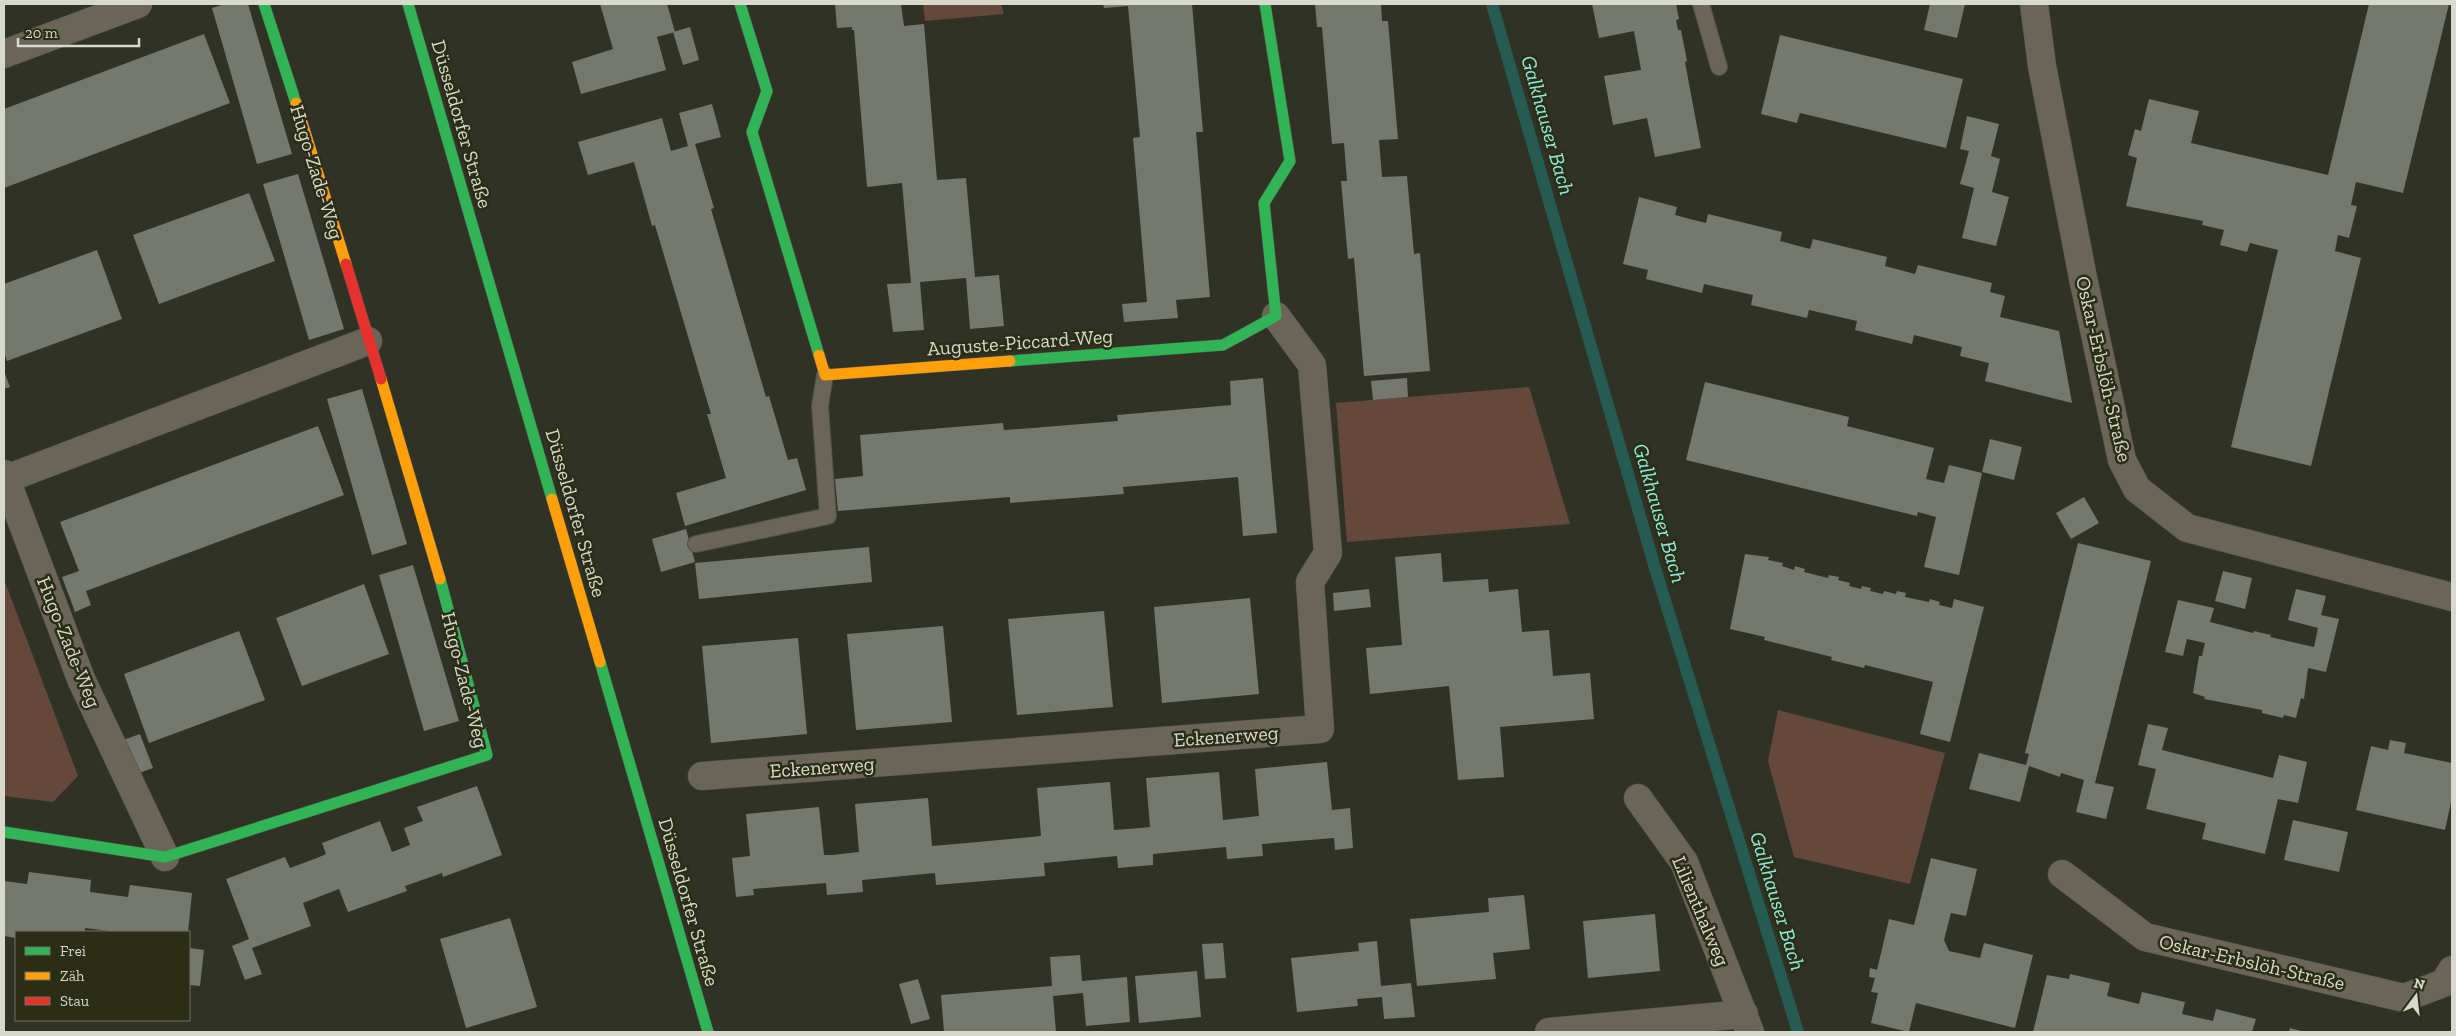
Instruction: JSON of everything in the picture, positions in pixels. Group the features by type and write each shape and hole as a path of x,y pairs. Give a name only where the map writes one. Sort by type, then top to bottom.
{"street":[{"path":"4,54 138,4"},
{"name":"Hugo-Zade-Weg","path":"4,832 165,857 486,755 431,547 313,154 264,4"},
{"name":"Düsseldorfer Straße","path":"408,4 708,1032"},
{"path":"740,4 767,91 752,132 825,375"},
{"path":"1265,4 1290,161 1264,203 1276,316"},
{"name":"Oskar-Erbslöh-Straße","path":"2034,4 2048,95 2122,460 2137,489 2187,528 2452,597"},
{"name":"Auguste-Piccard-Weg","path":"825,375 1223,345 1276,316"},
{"name":"Eckenerweg","path":"702,776 1320,729 1310,582 1328,553 1312,366 1276,316"},
{"name":"Hugo-Zade-Weg","path":"165,857 81,680 5,477 368,341"},
{"name":"Lilienthalweg","path":"1638,798 1684,862 1747,1023"},
{"name":"Oskar-Erbslöh-Straße","path":"2062,874 2145,937 2404,998 2444,983 2452,970"},
{"path":"1549,1032 1747,1023"}],"lane":[{"path":"1701,4 1719,67"},
{"path":"696,544 828,516 820,406 825,375"}],"shaded area":[{"path":"923,4 1001,4 1004,14 925,21"},
{"path":"1529,387 1570,524 1347,542 1336,403"},
{"path":"4,579 78,776 53,802 4,796"},
{"path":"1778,710 1945,753 1910,884 1794,857 1768,761"}],"building":[{"path":"225,4 248,4 292,154 257,164 212,8"},
{"path":"600,4 667,4 675,32 657,37 666,70 581,94 572,62 613,49"},
{"path":"835,4 901,4 904,26 924,24 937,180 966,178 975,277 999,275 1004,326 970,329 966,278 920,282 924,330 893,332 887,284 911,283 902,183 867,187 854,30 852,30 852,27 837,28"},
{"path":"1103,4 1192,4 1203,132 1196,132 1210,297 1176,300 1178,318 1124,322 1122,304 1147,302 1133,138 1140,137 1128,6 1104,8"},
{"path":"1315,4 1381,4 1382,21 1388,21 1398,139 1379,140 1382,177 1407,176 1414,254 1420,253 1430,371 1364,376 1354,258 1348,259 1341,181 1347,181 1344,143 1332,144 1322,27 1317,27"},
{"path":"1592,4 1676,4 1679,19 1676,20 1678,30 1681,30 1701,148 1655,157 1647,118 1613,125 1604,76 1641,70 1634,31 1599,38"},
{"path":"1930,4 1965,4 1957,38 1924,30"},
{"path":"2369,4 2449,4 2403,193 2356,182 2351,205 2357,206 2349,238 2338,235 2335,251 2361,258 2311,466 2231,447 2278,250 2250,243 2247,252 2220,245 2224,230 2202,225 2203,221 2126,206 2137,158 2128,155 2135,129 2141,131 2149,99 2199,111 2191,143 2328,175"},
{"path":"690,27 699,60 683,65 673,32"},
{"path":"204,34 230,103 4,188 4,109"},
{"path":"1780,35 1963,79 1946,148 1800,113 1797,123 1761,114"},
{"path":"712,104 721,137 695,144 714,208 711,209 766,397 769,396 788,460 797,458 806,490 685,526 676,493 726,478 707,414 711,414 655,225 652,226 634,162 588,175 578,142 662,118 671,151 688,146 679,113"},
{"path":"1967,116 1999,124 1991,156 2000,159 1992,192 2009,197 1996,246 1962,238 1974,188 1960,184 1969,151 1960,149"},
{"path":"298,174 344,329 309,340 263,184"},
{"path":"249,193 275,261 159,304 133,235"},
{"path":"1639,197 1677,207 1675,215 1706,223 1708,214 1782,232 1780,241 1810,249 1813,239 1887,257 1885,266 1915,274 1918,265 1992,283 1990,292 2005,296 2000,317 2059,331 2072,403 1985,381 1989,363 1960,356 1962,347 1914,335 1912,344 1855,330 1857,321 1809,310 1807,318 1751,305 1753,295 1704,284 1702,293 1646,279 1648,270 1623,264"},
{"path":"97,250 122,319 7,361 4,352 4,284"},
{"path":"4,371 10,387 4,389"},
{"path":"1263,378 1277,533 1243,536 1238,477 1123,487 1124,494 1010,503 1010,497 838,511 835,479 863,476 860,435 1003,423 1004,430 1118,421 1117,415 1231,405 1230,381"},
{"path":"1407,378 1408,397 1373,400 1371,381"},
{"path":"1705,382 1849,417 1847,426 1934,448 1926,479 1944,483 1949,465 1982,473 1959,575 1924,567 1936,517 1918,512 1917,516 1686,460"},
{"path":"362,389 407,544 372,555 327,399"},
{"path":"318,426 344,495 86,591 91,605 75,612 62,577 79,571 60,522"},
{"path":"1990,439 2022,447 2014,480 1982,472"},
{"path":"2084,497 2099,523 2071,539 2056,513"},
{"path":"686,529 695,562 661,572 652,539"},
{"path":"2078,543 2151,561 2095,783 2114,787 2106,819 2076,812 2084,780 2061,773 2060,777 2029,766 2020,802 1969,789 1979,753 2026,765 2029,754 2025,753"},
{"path":"869,547 872,582 699,599 695,563"},
{"path":"1441,553 1443,582 1488,579 1489,592 1518,589 1522,632 1549,630 1553,676 1590,673 1594,719 1500,727 1504,777 1458,780 1449,686 1370,694 1366,648 1402,645 1395,557"},
{"path":"1745,554 1769,557 1768,560 1783,563 1782,566 1794,570 1795,566 1805,569 1804,572 1828,578 1829,575 1839,577 1838,580 1850,583 1849,586 1861,589 1862,586 1871,588 1870,591 1883,594 1884,591 1896,594 1897,591 1906,593 1905,597 1929,602 1930,599 1940,602 1939,605 1952,608 1954,599 1984,607 1950,742 1920,734 1933,682 1865,665 1864,668 1831,660 1832,657 1764,640 1765,637 1730,629"},
{"path":"413,565 459,721 424,731 379,575"},
{"path":"2223,571 2252,578 2245,609 2215,601"},
{"path":"364,584 389,654 302,686 276,618"},
{"path":"1369,589 1371,607 1334,611 1333,593"},
{"path":"2296,589 2326,596 2321,615 2339,619 2326,672 2308,668 2304,699 2301,698 2296,718 2284,715 2283,718 2262,713 2262,710 2204,699 2205,697 2193,693 2199,656 2202,656 2205,643 2187,639 2183,656 2165,652 2178,600 2214,608 2210,622 2253,633 2254,631 2271,635 2270,637 2314,647 2318,628 2288,620"},
{"path":"1250,598 1259,694 1162,703 1154,607"},
{"path":"1104,611 1113,707 1017,715 1008,619"},
{"path":"943,626 952,722 856,730 847,634"},
{"path":"239,631 265,700 149,743 124,674"},
{"path":"798,638 807,734 711,743 702,646"},
{"path":"2148,724 2168,728 2162,750 2273,778 2279,755 2307,762 2298,803 2278,799 2265,854 2202,839 2206,823 2146,809 2156,769 2138,765"},
{"path":"140,734 153,768 136,774 123,740"},
{"path":"2390,740 2406,743 2404,753 2452,763 2452,798 2445,830 2356,810 2371,746 2388,750"},
{"path":"1327,762 1332,810 1350,808 1353,848 1335,850 1334,838 1262,844 1263,856 1227,859 1226,847 1153,854 1153,865 1118,868 1117,856 1044,863 1045,876 936,885 935,873 862,880 863,892 827,895 826,883 753,889 754,895 736,897 732,858 750,856 746,814 819,807 824,855 832,855 859,852 855,804 928,798 932,846 1041,836 1037,788 1110,782 1114,830 1141,828 1150,827 1146,778 1219,772 1223,820 1259,816 1255,769"},
{"path":"477,786 502,855 443,877 442,873 405,886 407,891 348,912 339,889 303,903 311,926 252,948 262,974 245,980 232,946 249,939 226,879 285,857 290,868 317,858 326,854 322,843 380,821 392,852 410,845 404,828 423,821 417,807"},
{"path":"2293,820 2348,832 2339,872 2284,860"},
{"path":"1931,858 1977,869 1966,916 1951,913 1944,940 1949,951 1980,958 1984,943 2033,955 2015,1028 1916,1003 1909,1032 1871,1023 1878,993 1871,992 1875,978 1869,977 1870,968 1877,970 1889,919 1914,925"},
{"path":"29,872 91,880 90,892 128,897 130,885 192,893 188,931 109,931 85,928 85,931 15,931 15,938 4,936 4,881 27,884"},
{"path":"1524,895 1530,949 1493,953 1496,979 1417,986 1410,919 1489,912 1488,898"},
{"path":"1655,914 1660,971 1588,978 1583,921"},
{"path":"510,918 537,1007 466,1028 440,939"},
{"path":"1377,941 1381,986 1411,983 1415,1017 1384,1019 1382,997 1357,999 1358,1006 1297,1012 1291,958 1359,951 1358,943"},
{"path":"1223,943 1226,978 1205,979 1202,944"},
{"path":"190,948 204,950 200,986 190,985"},
{"path":"1080,955 1082,981 1127,977 1130,1022 1086,1026 1083,993 1053,996 1056,1032 944,1032 941,995 1052,986 1050,957"},
{"path":"1197,971 1201,1017 1139,1023 1135,976"},
{"path":"2070,974 2110,983 2107,996 2139,1004 2142,992 2185,1002 2182,1014 2213,1021 2216,1009 2256,1019 2252,1032 2033,1032 2047,975 2069,979"},
{"path":"918,979 930,1019 911,1024 899,984"},
{"path":"2290,1028 2305,1032 2289,1032"}],"waterway":[{"name":"Galkhauser Bach","path":"1492,4 1655,568 1798,1032"}],"traffic: fast":[{"path":"264,4 296,103"},
{"path":"408,4 552,499"},
{"path":"740,4 767,91 752,132 819,355"},
{"path":"1010,361 1223,345 1276,316 1264,203 1290,161 1265,4"},
{"path":"4,832 165,857 487,755 440,579"},
{"path":"600,662 708,1032"}],"traffic: slow":[{"path":"296,103 346,264"},
{"path":"819,355 825,375 1010,361"},
{"path":"381,379 440,579"},
{"path":"552,499 600,662"}],"traffic: jam":[{"path":"346,264 381,379"}]}
